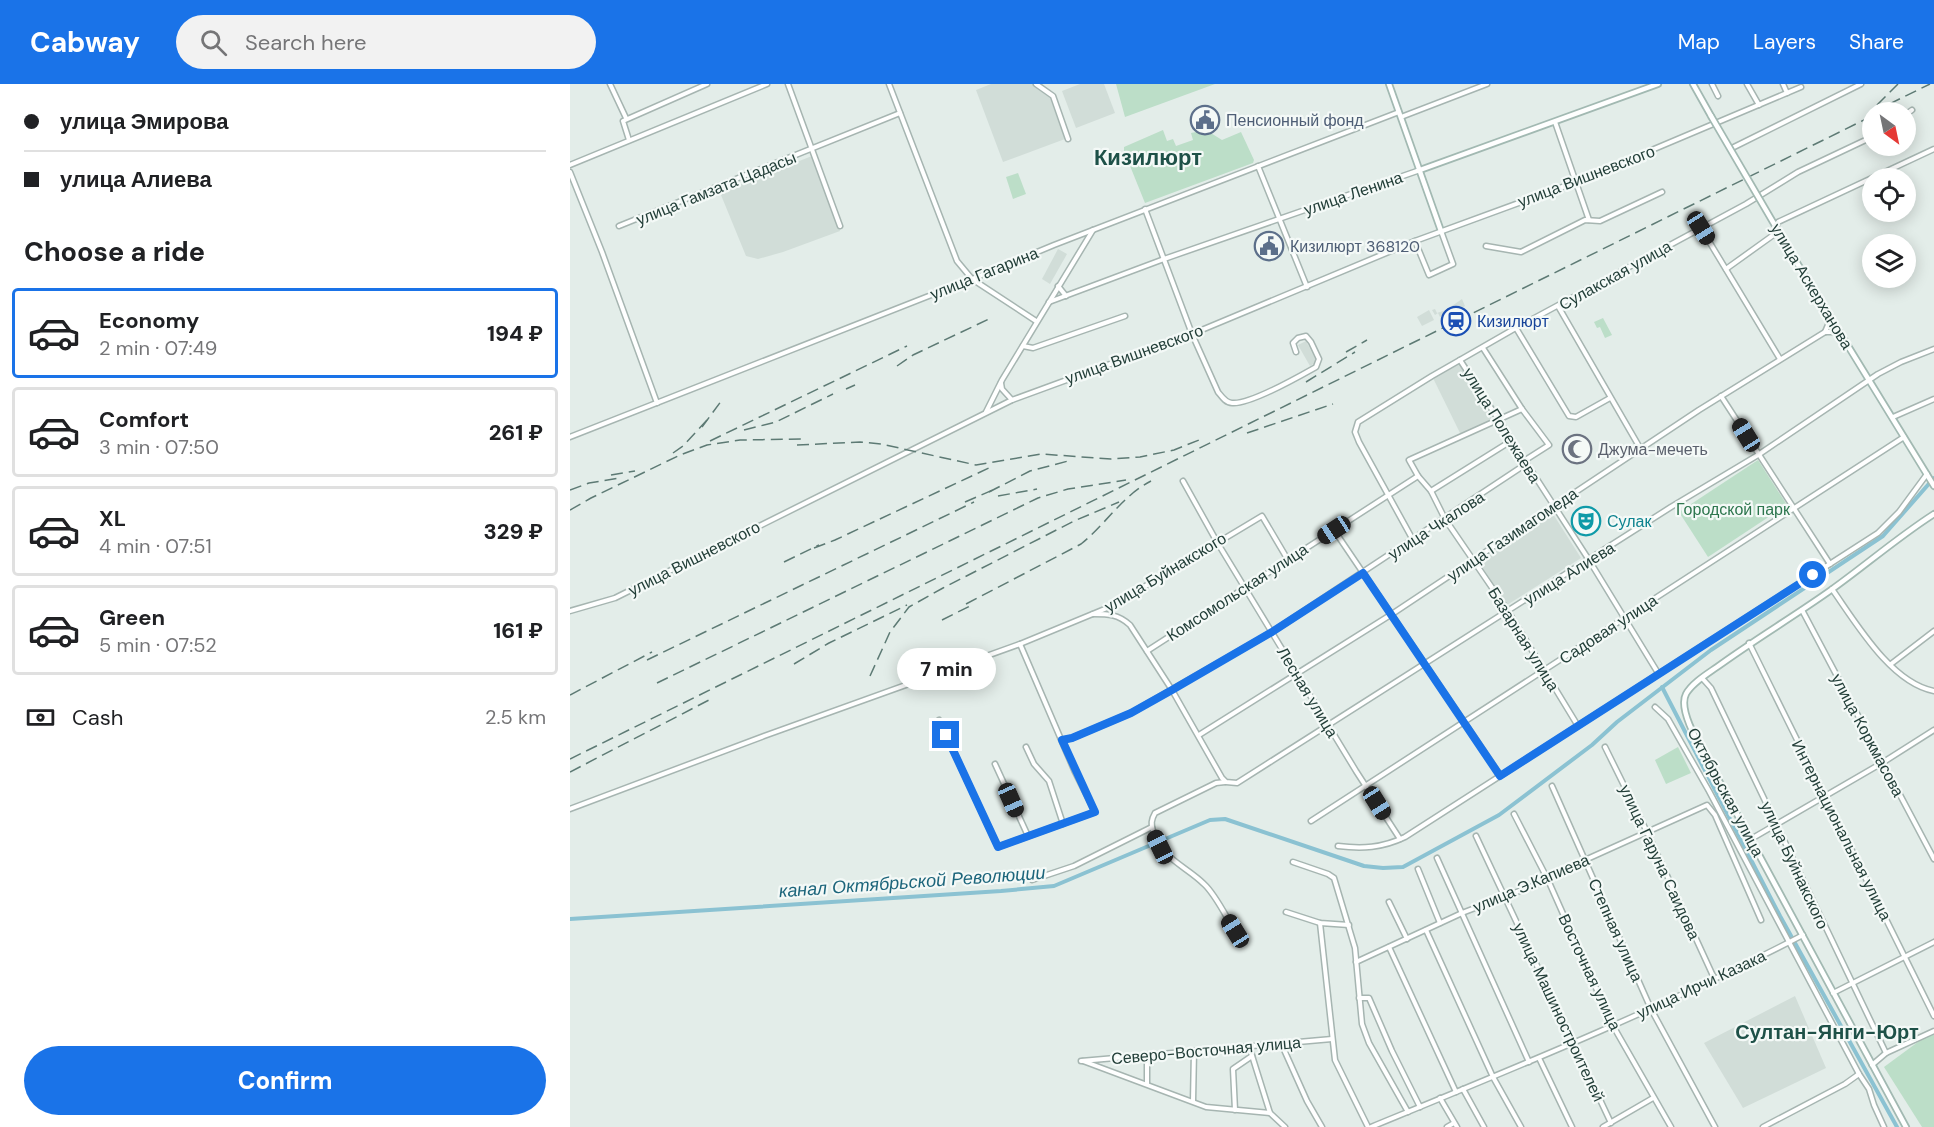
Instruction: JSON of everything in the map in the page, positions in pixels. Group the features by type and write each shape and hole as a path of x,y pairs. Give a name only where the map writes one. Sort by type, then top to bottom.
{"street":[{"path":"610,84 626,118"},
{"path":"629,140 622,123 626,118 707,84"},
{"path":"570,165 767,84"},
{"path":"788,84 840,226"},
{"path":"889,84 957,261 972,279 1036,321"},
{"path":"1036,84 1053,96 1068,139"},
{"path":"1389,84 1453,264 1429,274 1414,241"},
{"name":"улица Гагарина","path":"570,437 1093,229 1258,166 1487,84"},
{"name":"улица Ленина","path":"1048,302 1658,84"},
{"name":"улица Аскерханова","path":"1694,84 1791,253 1934,486"},
{"path":"1712,84 1718,96"},
{"path":"1748,84 1759,105"},
{"path":"1783,84 1787,93"},
{"path":"1734,147 1862,84"},
{"name":"улица Вишневского","path":"570,611 615,598 1012,400 1192,334 1414,241 1576,182 1801,87"},
{"name":"улица Гамзата Цадасы","path":"620,226 900,113"},
{"path":"1555,122 1589,220"},
{"name":"Сулакская улица","path":"1388,497 1355,432 1356,426 1367,417 1516,328 1753,200 1798,172 1862,141"},
{"path":"1726,269 1772,236 1778,222 1934,149"},
{"path":"1258,166 1307,287"},
{"path":"570,172 657,403"},
{"path":"1486,246 1521,252 1585,220 1600,221 1662,192"},
{"path":"1145,209 1192,334 1218,392 1224,399 1231,404 1268,392 1316,367 1319,359 1306,336 1298,338 1293,343 1296,352"},
{"path":"1701,228 1780,359"},
{"path":"986,412 1036,321 1093,229"},
{"path":"1058,286 1066,296"},
{"path":"1558,306 1640,449"},
{"path":"1023,346 1033,348 1125,316"},
{"path":"1831,318 1825,332 1840,332"},
{"path":"1516,328 1569,416 1572,417 1610,398"},
{"name":"улица Газимагомеда","path":"1199,735 1392,614 1721,396 1825,332"},
{"path":"1483,348 1522,409 1409,460 1418,476 1431,491 1512,441"},
{"name":"улица Алиева","path":"1226,782 1237,783 1671,507 1758,455 1890,367 1934,348"},
{"name":"улица Полежаева","path":"1460,360 1589,560 1658,673"},
{"path":"1002,380 1002,389 1012,400"},
{"path":"1721,396 1830,564"},
{"path":"1893,417 1934,399"},
{"name":"улица Чкалова","path":"1062,740 1131,713 1272,632 1526,464 1527,459 1549,445 1522,409"},
{"name":"Садовая улица","path":"1311,821 1904,437"},
{"name":"Комсомольская улица","path":"1148,651 1418,476"},
{"path":"1338,846 1371,848 1400,839 1878,533 1899,512 1928,476"},
{"name":"Лесная улица","path":"1184,480 1216,542 1400,839"},
{"name":"Базарная улица","path":"1431,491 1444,519 1508,611 1578,726"},
{"path":"1388,497 1413,540"},
{"name":"Октябрьская улица","path":"1906,1127 1687,719 1684,704 1686,694 1702,678 1832,589 1934,514"},
{"name":"улица Буйнакского","path":"570,809 1020,644 1112,606 1262,516 1288,560"},
{"path":"1334,530 1500,776"},
{"path":"1832,589 1877,651 1906,678 1922,689 1934,691"},
{"name":"улица Коркмасова","path":"1802,610 1934,860"},
{"path":"1093,614 1123,618 1136,633 1226,782 1216,783 1155,813 1151,819 1154,836 1160,847 1169,858 1205,885 1235,931"},
{"path":"1891,664 1934,631"},
{"path":"939,720 998,847 1095,812 1020,644"},
{"name":"Интернациональная улица","path":"1749,644 1934,1016"},
{"name":"улица Буйнакского","path":"1702,678 1711,688 1886,1053"},
{"path":"1655,707 1668,718 1679,736 1869,1089 1883,1127"},
{"path":"1751,839 1934,730"},
{"path":"1026,747 1034,764 1049,782 1063,824"},
{"name":"улица Гаруна Саидова","path":"1605,747 1714,978"},
{"path":"995,764 1028,836"},
{"name":"Степная улица","path":"1552,786 1651,1009 1715,1127"},
{"name":"улица Э.Капиева","path":"1356,962 1462,913 1548,880 1585,860 1707,805 1715,815 1761,920"},
{"name":"Восточная улица","path":"1514,814 1548,880 1613,1024 1671,1127"},
{"path":"1032,880 1074,866 1152,827"},
{"name":"улица Машиностроителей","path":"1476,836 1611,1123"},
{"path":"1437,858 1529,1062"},
{"path":"1293,862 1334,878 1355,948 1362,1024 1408,1112"},
{"path":"1418,870 1440,923"},
{"path":"1389,902 1407,939"},
{"path":"1286,912 1320,923 1349,925"},
{"path":"1320,923 1335,1060 1370,1127"},
{"path":"1426,930 1493,1077 1520,1126"},
{"name":"улица Ирчи Казака","path":"1370,1127 1539,1058 1651,1009 1803,935"},
{"path":"1833,993 1934,942"},
{"path":"1389,947 1456,1092"},
{"path":"1359,999 1370,998 1392,1051 1420,1107"},
{"path":"1872,1065 1886,1053 1934,1030"},
{"name":"Северо-Восточная улица","path":"1147,1084 1081,1060 1332,1039"},
{"path":"1281,1043 1307,1101 1322,1127"},
{"path":"1249,1046 1270,1113 1285,1127"},
{"path":"1192,1101 1194,1051"},
{"path":"1147,1055 1147,1084 1206,1107 1270,1113"},
{"path":"1235,1110 1233,1070 1252,1056"},
{"path":"1539,1058 1572,1127"},
{"path":"1763,1127 1845,1084 1859,1074"},
{"path":"1463,1089 1484,1127"},
{"path":"1440,1098 1456,1125 1447,1127"},
{"path":"1604,1127 1653,1098"}],"shaded area":[{"path":"991,84 1033,84 1050,98 1065,139 1003,162 976,90"},
{"path":"1080,84 1104,84 1115,113 1076,128 1062,91"},
{"path":"812,156 840,231 758,259 746,256 721,195 734,187"},
{"path":"1058,249 1067,254 1050,284 1042,279"},
{"path":"1462,299 1465,306 1462,308 1460,306 1440,317 1432,310 1435,309 1437,313 1446,310"},
{"path":"1429,310 1434,320 1422,326 1417,317"},
{"path":"1306,341 1317,362 1310,366 1298,345"},
{"path":"1460,362 1493,421 1461,435 1433,378"},
{"path":"1553,514 1581,558 1507,605 1479,562"},
{"path":"1795,996 1826,1068 1743,1108 1704,1043"}],"green space":[{"path":"1116,84 1215,84 1125,117"},
{"path":"1163,130 1167,141 1173,139 1176,146 1193,140 1191,133 1206,130 1222,140 1241,132 1254,160 1253,163 1145,203 1124,147"},
{"path":"1018,173 1026,194 1013,199 1006,177"},
{"path":"1603,318 1612,335 1605,338 1600,327 1597,328 1594,322"},
{"name":"Городской парк","path":"1758,460 1787,505 1708,557 1679,512"},
{"path":"1678,747 1691,773 1666,784 1655,760"},
{"path":"1934,1034 1934,1127 1922,1127 1884,1067 1922,1039"}],"waterway":[{"name":"канал Октябрьской Революции","path":"570,919 1054,886 1210,820 1225,819 1364,866 1403,867 1499,815 1592,745 1617,722 1711,650 1883,536 1934,478"},
{"path":"1662,687 1780,916 1897,1127"}],"railway":[{"path":"1880,102 1898,84"},
{"path":"1893,102 1930,84"},
{"path":"570,759 1862,121"},
{"path":"897,366 913,355 991,318"},
{"path":"1346,352 1367,340"},
{"path":"710,441 907,346"},
{"path":"1306,382 1355,352"},
{"path":"846,389 855,385"},
{"path":"744,430 776,422 833,394"},
{"path":"702,427 722,400"},
{"path":"1247,433 1333,404"},
{"path":"673,453 683,446 707,420"},
{"path":"797,445 860,442 881,444 976,465 1041,454 1111,459 1140,457 1174,450 1204,438"},
{"path":"570,510 680,455 707,445 740,440 806,439"},
{"path":"989,492 1030,471 1072,460"},
{"path":"814,548 991,467"},
{"path":"611,475 635,471"},
{"path":"570,490 589,483 620,478"},
{"path":"657,683 1038,498 1068,489 1126,480"},
{"path":"966,604 1081,544 1131,494 1151,481"},
{"path":"965,502 995,489"},
{"path":"998,496 1037,489"},
{"path":"647,660 974,502"},
{"path":"870,676 890,632 909,607 1074,521 1119,502"},
{"path":"784,562 819,545"},
{"path":"942,620 974,604"},
{"path":"794,664 829,643 907,605"},
{"path":"570,695 652,652"},
{"path":"570,772 709,700"}],"place":[{"name":"Пенсионный фонд","path":"1205,120"},
{"name":"Кизилюрт 368120","path":"1269,246"},
{"name":"Кизилюрт","path":"1456,321"},
{"name":"Джума-мечеть","path":"1577,449"},
{"name":"Сулак","path":"1586,521"}],"district":[{"name":"Кизилюрт","path":"1148,157"},
{"name":"Султан-Янги-Юрт","path":"1827,1032"}],"route":[{"path":"946,735 998,847 1095,812 1062,740 1131,713 1272,632 1363,573 1500,776 1813,575"}]}
